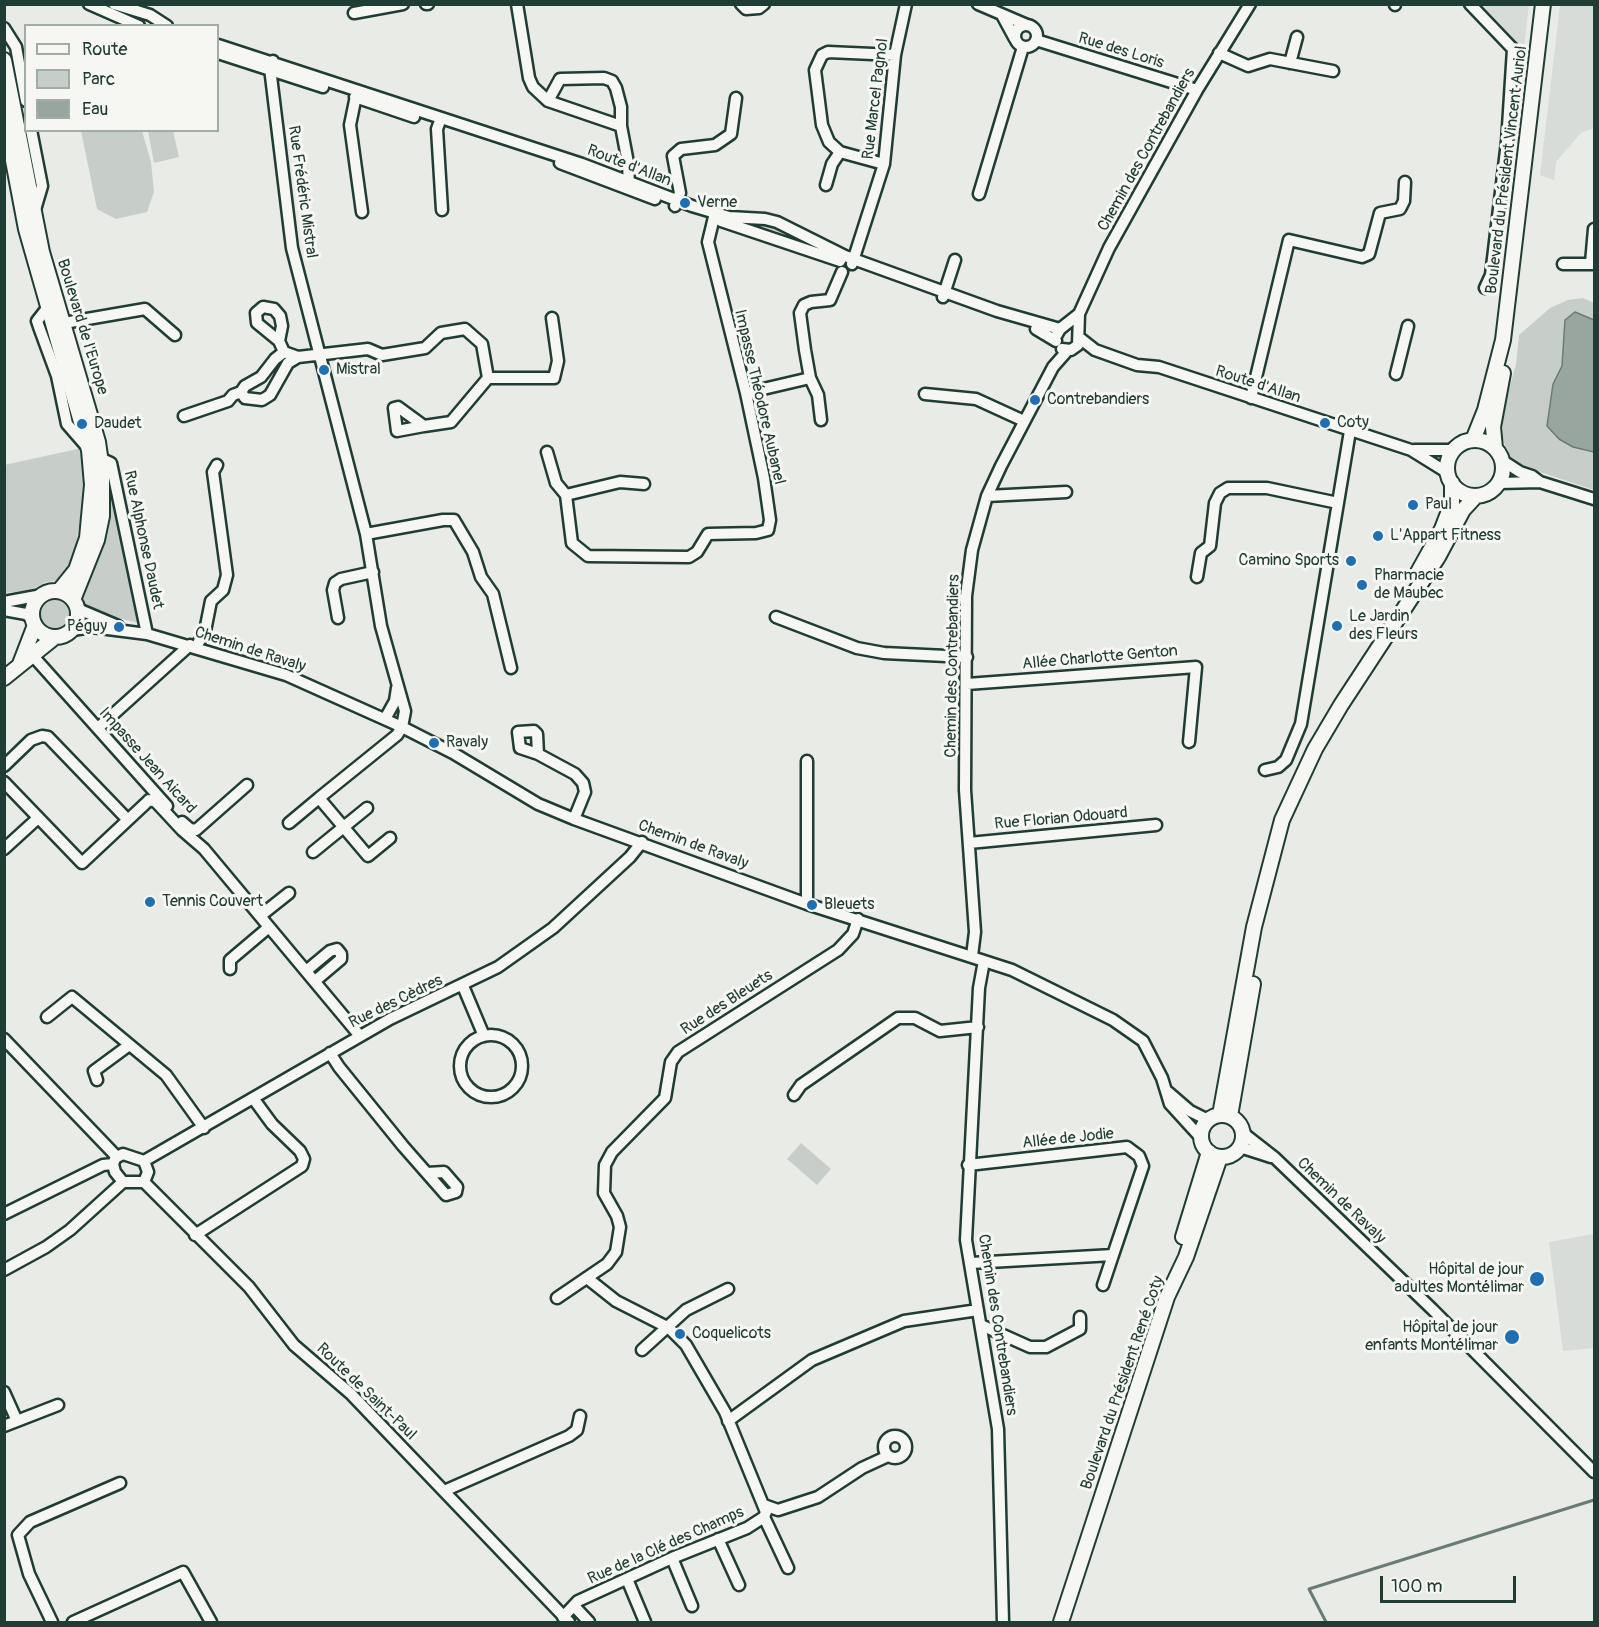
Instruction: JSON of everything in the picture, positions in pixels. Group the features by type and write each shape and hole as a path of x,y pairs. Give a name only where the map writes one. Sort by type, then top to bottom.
{"main road":[{"name":"Boulevard du Président Vincent Auriol","path":"1473,440 1483,418 1503,340 1543,4"},
{"name":"Boulevard de l'Europe","path":"4,60 34,213 96,434 87,538 76,570 59,591"},
{"name":"Boulevard de l'Europe","path":"4,113 26,229 104,489 102,516 76,604"},
{"name":"Boulevard du Président Vincent Auriol","path":"1495,448 1493,427 1504,365 1503,340"},
{"path":"1219,1117 1238,1121 1243,1133 1240,1147 1229,1156 1214,1154 1201,1138 1203,1128 1219,1117 1254,927 1259,917 1282,820 1298,784 1341,705 1408,598 1438,557 1463,510 1476,496 1489,492 1499,483 1503,461 1489,443 1473,440 1454,450 1449,457 1452,503 1442,529 1413,582 1408,598"},
{"path":"1450,478 1462,492 1476,496"},
{"path":"4,678 20,664 33,657 55,637 72,630 76,623 76,604 59,591 42,595 33,606 34,622 20,664"},
{"path":"34,622 45,635 55,637"},
{"name":"Boulevard du Président René Coty","path":"1061,1623 1214,1154"}],"street":[{"path":"89,4 135,24"},
{"path":"114,4 150,15 164,24"},
{"path":"354,12 403,4"},
{"path":"517,4 529,78 539,95 548,101 621,126"},
{"path":"741,4 746,9 759,8 764,4"},
{"name":"Rue Marcel Pagnol","path":"853,262 884,164 895,55 906,4"},
{"path":"978,4 1002,15 1016,18 1035,29 1036,40 1030,46 1019,43 1002,15"},
{"name":"Chemin des Contrebandiers","path":"972,957 975,932 965,790 966,596 972,550 987,496 1024,421 1070,342 1079,314 1109,248 1197,90 1250,4"},
{"path":"1470,4 1513,49 1507,142 1491,275 1485,288"},
{"path":"979,194 1019,43 1017,30 1027,25"},
{"path":"4,28 16,47 24,90"},
{"path":"1290,63 1297,37"},
{"name":"Rue des Loris","path":"1036,40 1197,90"},
{"name":"Route d'Allan","path":"219,45 853,262 1137,365 1159,367 1411,450 1454,450"},
{"name":"Route d'Allan","path":"219,52 271,65"},
{"path":"884,164 840,152 829,142 822,125 814,70 817,62 828,52 895,55"},
{"path":"1219,53 1248,66 1270,59 1333,71"},
{"name":"Rue Frédéric Mistral","path":"271,65 292,248 366,534 381,626 405,711 402,727"},
{"path":"548,101 560,79 604,78 612,81 621,107 621,126 628,163 629,185"},
{"path":"356,94 350,125 362,212"},
{"path":"676,203 680,193 673,156 681,150 715,145 731,134 736,98"},
{"path":"440,121 442,210"},
{"path":"31,132 42,186 34,213"},
{"path":"826,185 832,164 840,152"},
{"path":"617,181 628,163"},
{"path":"1251,398 1289,240 1362,257 1369,254 1380,213 1400,209 1404,201 1405,182"},
{"name":"Route d'Allan","path":"714,216 777,222 853,262"},
{"name":"Impasse Théodore Aubanel","path":"566,495 572,543 577,550 588,556 679,559 697,552 708,534 756,533 768,530 770,520 764,478 746,393 708,242 714,216"},
{"path":"1563,264 1581,266 1593,263 1594,229"},
{"path":"944,294 955,260"},
{"path":"821,420 818,395 810,378 800,313 804,306 811,302 830,300 842,272"},
{"name":"Route d'Allan","path":"944,294 1063,328 1070,342"},
{"path":"64,323 145,309 175,335"},
{"name":"Chemin des Contrebandiers","path":"1063,328 1079,314"},
{"path":"424,426 451,422 488,378 554,378 558,361 552,318"},
{"path":"1396,374 1408,326"},
{"path":"1063,328 1070,342"},
{"path":"279,341 284,352 298,357 368,349 382,355 425,348 441,333 465,329 482,344 488,378"},
{"path":"184,416 228,401 233,395 241,392 261,377 275,359 284,352"},
{"path":"241,392 245,398 261,400 270,395 288,363 298,357"},
{"path":"746,393 810,378"},
{"path":"924,394 976,399 1024,421"},
{"path":"1265,770 1278,767 1286,760 1301,724 1350,431"},
{"name":"Route d'Allan","path":"1411,450 1450,478"},
{"path":"547,452 556,483 566,495 620,482 644,484"},
{"name":"Rue Alphonse Daudet","path":"95,454 111,463 147,634"},
{"path":"1503,461 1540,482"},
{"path":"98,728 193,646 205,631 211,601 223,590 226,575 213,472 218,465"},
{"path":"1499,483 1540,482 1594,499"},
{"path":"1197,577 1201,554 1210,546 1215,503 1220,493 1228,488 1267,488 1338,503"},
{"path":"987,496 1066,492"},
{"path":"366,534 454,520 473,552 481,578 493,594 511,668"},
{"path":"338,618 333,590 335,583 341,579 373,572"},
{"path":"4,602 42,595"},
{"name":"Chemin de Ravaly","path":"76,604 129,631"},
{"path":"4,610 26,614 34,622"},
{"path":"776,617 857,648 884,653 967,657"},
{"name":"Chemin de Ravaly","path":"72,630 92,627 147,634 286,675 388,720 453,753 538,804 574,819 807,904 1012,970 1113,1020 1143,1041 1175,1111 1201,1138"},
{"name":"Impasse Jean Aicard","path":"33,657 190,829 196,830 203,825 247,785"},
{"name":"Allée Charlotte Genton","path":"967,684 1196,667 1189,742"},
{"path":"388,742 388,720 397,688"},
{"path":"289,823 388,742 402,727"},
{"path":"4,766 32,740 42,736 48,737 128,820"},
{"path":"538,754 576,774 583,783 585,792 574,819"},
{"path":"807,760 807,904"},
{"path":"4,782 82,863 145,804 153,800 204,849 360,1036"},
{"path":"319,798 344,827 365,858 390,838"},
{"path":"313,852 367,808"},
{"path":"4,849 38,818"},
{"name":"Rue Florian Odouard","path":"969,843 1156,825"},
{"name":"Rue des Cèdres","path":"144,1161 360,1036 463,986 532,944 607,879 642,842"},
{"path":"260,916 289,893"},
{"name":"Rue des Bleuets","path":"557,1298 613,1258 619,1240 617,1216 604,1193 605,1165 612,1152 665,1098 671,1062 678,1052 838,950 853,934 858,919"},
{"path":"230,969 230,960 269,927"},
{"path":"306,971 330,951 337,949 341,954 341,959 315,981"},
{"name":"Chemin des Contrebandiers","path":"984,961 979,988 968,1166 966,1240 998,1429 1003,1623"},
{"path":"463,986 484,1036"},
{"path":"47,1017 72,998 166,1075 204,1128"},
{"path":"794,1095 801,1085 898,1018 915,1018 940,1031 978,1027"},
{"path":"484,1036 497,1036 509,1041 517,1050 522,1063 520,1075 514,1087 498,1096 485,1097 473,1092 464,1082 460,1070 461,1057 467,1046 484,1036"},
{"path":"4,1039 115,1160 115,1172 123,1182"},
{"path":"98,1080 94,1071 128,1046"},
{"path":"330,1053 427,1173"},
{"path":"1166,1089 1190,1111 1219,1117"},
{"path":"195,1234 302,1166 304,1159 300,1152 272,1124 253,1098"},
{"name":"Chemin de Ravaly","path":"1243,1133 1275,1158 1432,1309 1594,1472"},
{"path":"1240,1147 1275,1158"},
{"name":"Allée de Jodie","path":"968,1166 1127,1148 1138,1156 1143,1166 1113,1255"},
{"path":"4,1214 123,1154 144,1161 148,1172 144,1182 123,1182 70,1230 46,1247 4,1270"},
{"name":"Route de Saint-Paul","path":"144,1182 249,1287 294,1345 351,1394 566,1620"},
{"path":"971,1263 1113,1255 1103,1285"},
{"path":"587,1278 616,1301 669,1328"},
{"path":"642,1350 696,1303 728,1289"},
{"path":"728,1421 812,1360 904,1321 978,1310"},
{"path":"981,1325 1030,1347 1046,1347 1080,1329 1080,1317"},
{"name":"Rue de la Clé des Champs","path":"566,1620 574,1606 672,1558 747,1528 764,1517 764,1505 728,1421 686,1345 669,1328"},
{"path":"4,1392 17,1421"},
{"path":"4,1426 58,1405"},
{"path":"444,1491 569,1436 577,1430 580,1416"},
{"path":"764,1505 778,1510 818,1497 888,1455"},
{"path":"52,1623 28,1574 18,1535 30,1522 120,1482"},
{"path":"764,1517 788,1568"},
{"path":"718,1539 739,1585"},
{"path":"672,1558 692,1606"},
{"path":"74,1623 183,1572 211,1623"},
{"path":"627,1579 645,1623"},
{"path":"574,1606 589,1623"}],"shaded area":[{"path":"1460,5 1529,5 1524,48 1510,51"},
{"path":"1560,5 1594,5 1594,128 1581,133 1556,162 1554,180 1540,175"},
{"path":"1594,1234 1594,1348 1563,1351 1549,1242"}],"green space":[{"path":"81,132 142,132 151,162 154,192 147,212 116,219 97,209"},
{"path":"148,132 173,132 179,157 154,163"},
{"path":"731,221 776,227 815,247"},
{"path":"1583,298 1594,303 1594,490 1522,466 1511,458 1502,438 1503,411 1516,364 1519,335 1550,308 1568,300"},
{"path":"82,448 84,500 74,554 68,569 58,581 46,582 31,590 5,593 4,465"},
{"path":"110,472 142,624 95,612 84,605 82,594 104,541 110,500"},
{"path":"55,600 65,604 69,614 65,624 55,628 45,624 41,614 45,604"},
{"path":"801,1143 831,1169 817,1185 787,1159"}],"water":[{"path":"1575,312 1594,320 1594,452 1573,447 1559,439 1547,426 1553,384 1562,366 1565,320"}],"waterway":[{"path":"1326,1622 1309,1589 1594,1500"}],"place":[{"name":"Verne","path":"685,203"},
{"name":"Mistral","path":"324,370"},
{"name":"Contrebandiers","path":"1035,400"},
{"name":"Coty","path":"1325,423"},
{"name":"Daudet","path":"82,424"},
{"name":"Paul","path":"1413,505"},
{"name":"L'Appart Fitness","path":"1378,536"},
{"name":"Camino Sports","path":"1351,561"},
{"name":"Pharmacie de Maubec","path":"1362,585"},
{"name":"Le Jardin des Fleurs","path":"1337,626"},
{"name":"Péguy","path":"119,627"},
{"name":"Ravaly","path":"434,743"},
{"name":"Tennis Couvert","path":"150,902"},
{"name":"Bleuets","path":"812,905"},
{"name":"Hôpital de jour adultes Montélimar","path":"1537,1279"},
{"name":"Coquelicots","path":"680,1334"},
{"name":"Hôpital de jour enfants Montélimar","path":"1512,1337"}]}
